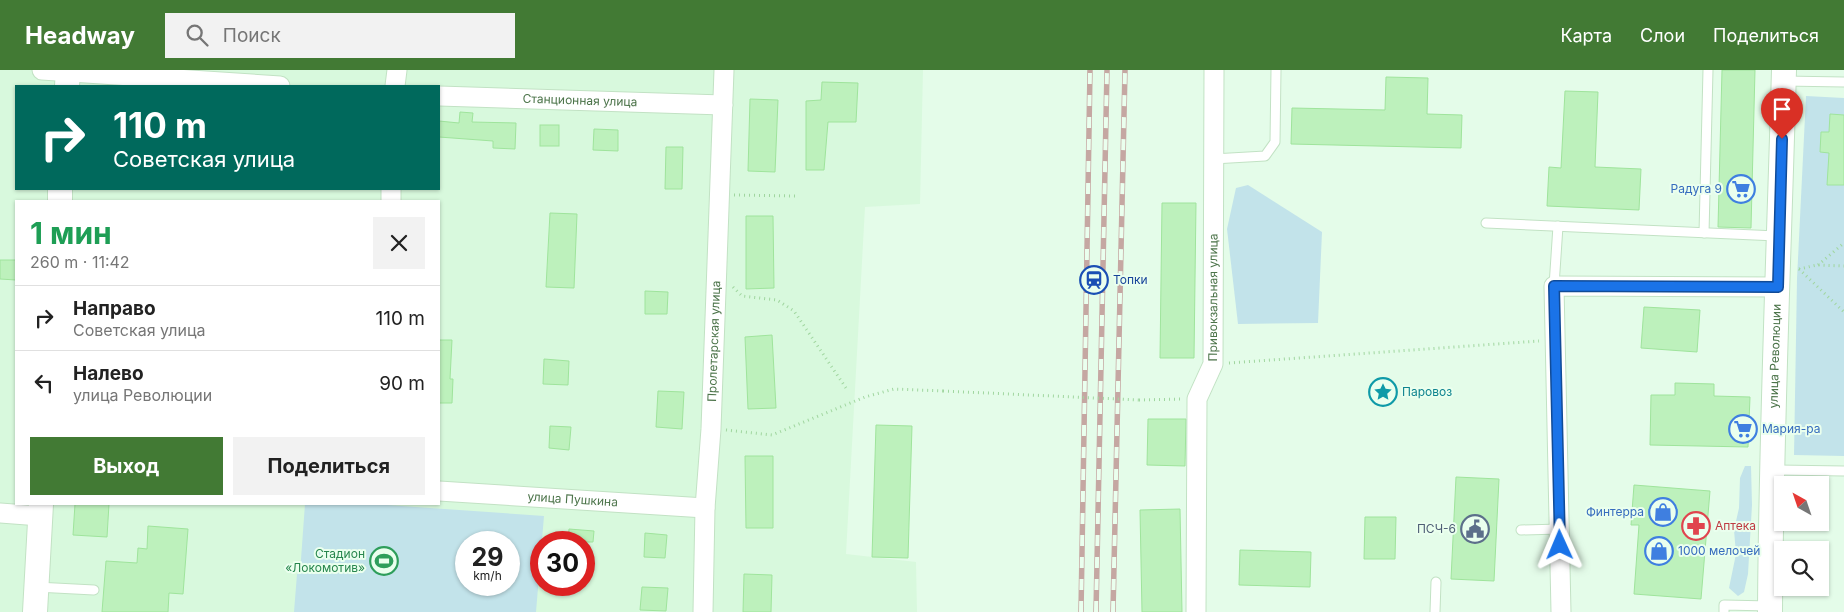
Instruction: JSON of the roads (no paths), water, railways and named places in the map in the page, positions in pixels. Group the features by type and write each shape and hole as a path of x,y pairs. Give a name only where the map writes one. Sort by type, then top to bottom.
{"street":[{"path":"42,70 68,70 267,85"},
{"path":"67,85 68,70"},
{"path":"395,85 397,70"},
{"name":"Пролетарская улица","path":"703,612 705,508 711,429 724,70"},
{"name":"Привокзальная улица","path":"1196,612 1197,399 1213,364 1214,70"},
{"name":"улица Революции","path":"1770,609 1771,470 1784,277 1780,236 1783,75"},
{"name":"Станционная улица","path":"440,96 722,105"},
{"path":"1561,612 1554,286 1784,277"},
{"name":"улица Пушкина","path":"440,491 705,508"},
{"path":"0,513 41,510 35,612"}],"lane":[{"path":"1213,159 1265,156 1276,142 1276,70"},
{"path":"1704,233 1708,70"},
{"path":"1783,75 1844,82"},
{"path":"1486,223 1780,236"},
{"path":"1554,286 1558,226"},
{"path":"1771,470 1844,471"},
{"path":"1521,530 1560,529"},
{"path":"1436,582 1436,612"},
{"path":"36,587 94,590"},
{"path":"1724,612 1724,605 1770,609"}],"railway":[{"path":"1081,612 1090,70"},
{"path":"1096,612 1107,70"},
{"path":"1113,612 1125,70"}],"place":[{"name":"Радуга 9","path":"1741,189"},
{"name":"Топки","path":"1094,280"},
{"name":"Паровоз","path":"1383,392"},
{"name":"Мария-ра","path":"1743,429"},
{"name":"Финтерра","path":"1663,512"},
{"name":"Аптека","path":"1696,526"},
{"name":"ПСЧ-6","path":"1475,529"},
{"name":"1000 мелочей","path":"1659,551"},
{"name":"Стадион «Локомотив»","path":"384,561"}]}
